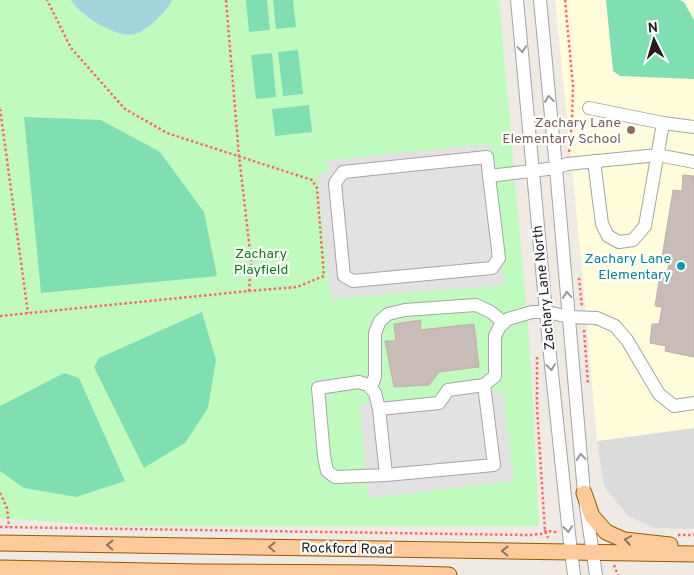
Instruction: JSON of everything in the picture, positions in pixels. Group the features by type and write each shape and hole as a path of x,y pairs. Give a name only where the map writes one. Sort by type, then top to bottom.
{"main road":[{"path":"584,493 592,516 606,532 624,540 694,548"},
{"name":"Rockford Road","path":"0,543 694,554"},
{"name":"Rockford Road","path":"0,568 449,575"}],"street":[{"name":"Zachary Lane North","path":"517,0 550,355 574,575"},
{"name":"Zachary Lane North","path":"540,0 562,166 569,317 584,493 596,575"},
{"path":"589,108 663,123 694,127"},
{"path":"594,162 602,224 608,236 620,242 633,240 645,226 663,123"},
{"path":"489,176 658,155 694,162"},
{"path":"487,157 489,176 499,258 492,268 353,281 344,276 334,183 343,172 487,157"},
{"path":"371,388 375,376 375,333 380,321 388,314 405,310 476,305 491,312 504,323"},
{"path":"380,409 439,403 448,390 484,384 495,376 495,336 500,326 508,319 532,312 547,312 569,317 597,318 615,326 627,340 659,394 674,406 694,403"},
{"path":"386,475 380,409 375,393 368,385 358,382 318,388 324,456 327,471 335,478 386,475 494,465 484,384"}],"path":[{"path":"0,316 297,287 324,276 317,188 312,180 167,133 125,108 71,48 47,0"},
{"path":"226,0 239,156 251,260 249,291"},
{"path":"562,166 572,122 573,86 565,0"},
{"path":"0,109 28,313"},
{"path":"578,270 588,385"},
{"path":"537,351 537,408 545,531"},
{"path":"0,493 7,508 9,527"},
{"path":"0,527 530,535 540,534 545,531 569,534"},
{"path":"671,535 694,535"}],"shaded area":[{"name":"Zachary Lane Elementary School","path":"555,0 694,0 694,428 597,441"},
{"path":"491,144 504,285 331,299 317,173 328,172 327,160"},
{"path":"503,391 514,481 368,498 360,405"},
{"path":"694,428 694,529 655,528 628,516 604,486 597,441"}],"green space":[{"name":"Zachary Playfield","path":"0,0 499,0 530,348 539,526 110,526 0,518"},
{"path":"246,0 267,0 270,30 249,32"},
{"path":"273,0 293,0 296,27 276,29"},
{"path":"606,0 680,0 684,2 694,20 694,79 620,76 613,71"},
{"path":"298,50 303,94 283,96 278,52"},
{"path":"272,53 276,97 256,99 251,55"},
{"path":"309,105 312,132 275,136 272,109"},
{"path":"24,117 101,120 160,152 204,212 217,276 41,293"},
{"path":"202,312 216,360 208,408 185,443 144,468 94,367 99,358"},
{"path":"64,373 79,378 125,481 76,497 24,488 0,471 0,406"}],"water":[{"path":"71,0 172,0 150,25 140,32 127,35 109,29 90,19"}],"building":[{"name":"Zachary Lane Elementary","path":"683,175 694,176 694,357 665,351 666,346 650,343 652,324 659,324 662,307 655,306 660,274 667,274 670,259 662,257 673,190 682,191"},
{"path":"421,320 420,330 474,324 479,367 439,372 429,385 394,387 385,341 396,341 394,324"}],"place":[{"name":"Zachary Lane Elementary School","path":"631,130"},
{"name":"Zachary Lane Elementary","path":"681,266"}]}
